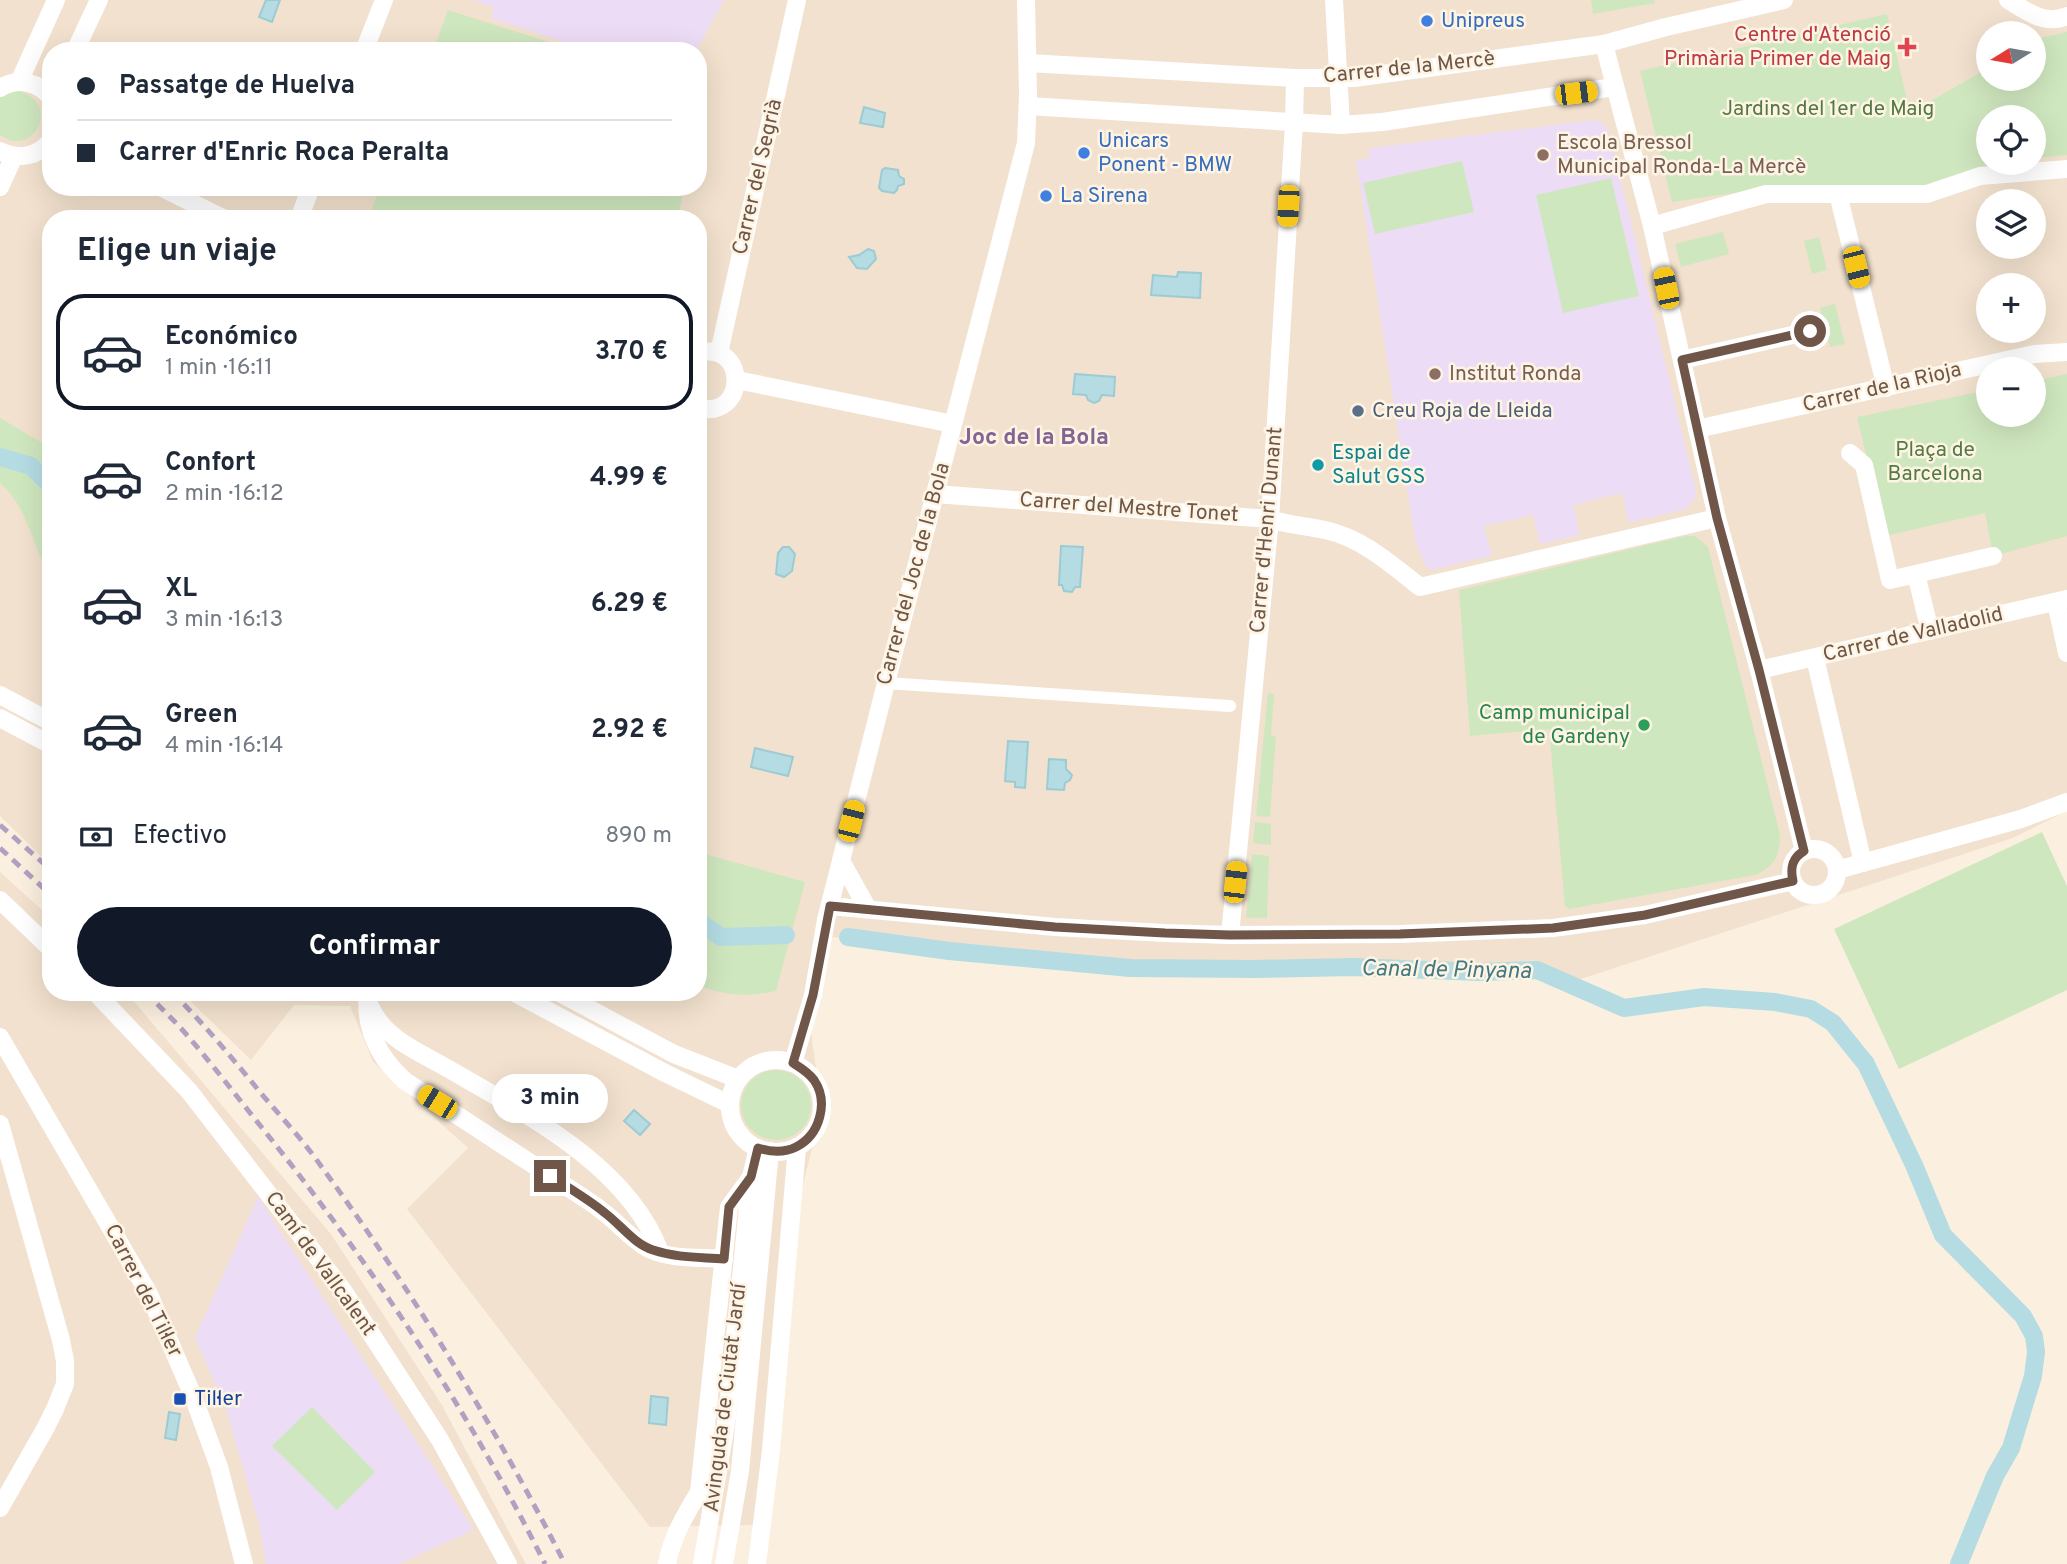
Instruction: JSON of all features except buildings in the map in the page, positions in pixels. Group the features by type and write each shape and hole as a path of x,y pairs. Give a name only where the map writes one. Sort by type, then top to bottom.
{"street":[{"path":"19,82 56,0"},
{"path":"79,42 99,0"},
{"path":"368,42 384,0"},
{"name":"Carrer del Segrià","path":"719,353 797,0"},
{"name":"Carrer del Joc de la Bola","path":"793,1063 813,995 841,860 1026,143 1026,0"},
{"path":"1334,0 1341,125"},
{"name":"Carrer de la Mercè","path":"1028,63 1339,79 1604,44 1784,0"},
{"path":"2008,0 2042,19 2058,20 2067,16"},
{"path":"1604,44 1652,226 1717,518 1759,670 1804,851"},
{"name":"Carrer d'Henri Dunant","path":"1230,935 1270,519 1294,123 1294,78"},
{"path":"0,88 19,82 29,83 42,90"},
{"path":"1028,106 1341,125 1614,87"},
{"path":"0,187 7,154 29,156 42,149"},
{"path":"1652,226 1766,194 1927,194 1980,177 2067,169"},
{"path":"1838,194 1886,388"},
{"path":"178,196 207,210"},
{"path":"1682,360 1810,331"},
{"path":"707,352 719,353 732,364 737,380 736,389 726,403 719,408 707,410"},
{"name":"Carrer de la Rioja","path":"1698,429 2034,354 2067,352"},
{"path":"737,380 953,424"},
{"path":"1850,453 1864,465 1890,580 1993,556"},
{"name":"Carrer del Mestre Tonet","path":"935,494 1270,519 1326,530 1352,539 1385,559 1420,587 1717,518"},
{"path":"1916,574 1930,631"},
{"path":"2061,600 2067,653"},
{"name":"Carrer de Valladolid","path":"1759,670 2061,600"},
{"path":"1815,658 1863,863"},
{"path":"886,683 1230,706"},
{"path":"0,695 42,717"},
{"path":"0,718 42,740"},
{"path":"1837,870 2021,819 2067,802"},
{"path":"1812,848 1832,856 1837,870 1834,884 1816,895 1802,892 1793,881 1791,866 1794,859 1812,848"},
{"path":"841,860 868,909"},
{"path":"830,906 1055,927 1230,935 1400,934 1553,928 1645,915 1793,881"},
{"path":"0,900 42,940"},
{"name":"Camí de Vallcalent","path":"104,1001 189,1091 342,1289 440,1440 508,1564"},
{"path":"367,1001 371,1034 384,1059 405,1081 584,1198 650,1249 688,1258 724,1259"},
{"path":"369,1001 374,1015 384,1029 557,1135 594,1163 630,1200 645,1220 660,1252"},
{"path":"530,1001 729,1104"},
{"path":"575,1001 674,1054 738,1079"},
{"name":"Carrer del Til·ler","path":"0,1037 155,1307 193,1396 219,1467 244,1564"},
{"path":"778,1059 793,1063 806,1070 815,1082 821,1096 822,1111 809,1138 797,1147 784,1151 764,1150 747,1141 737,1131 729,1104 732,1091 738,1079 749,1068 762,1061 778,1059"},
{"path":"0,1124 61,1340 65,1384 55,1409 0,1508"},
{"path":"757,1564 771,1450 797,1147"},
{"name":"Avinguda de Ciutat Jardí","path":"703,1563 727,1418 751,1177 764,1150"},
{"name":"Avinguda de Ciutat Jardí","path":"724,1564 740,1471 764,1150"},
{"path":"667,1564 670,1547 683,1517 699,1492 729,1207 751,1177"}],"shaded area":[{"path":"0,0 2067,0 2067,811 2013,838 1581,979 1449,971 1118,967 832,937 811,1032 822,1111 780,1273 755,1525 650,1527 407,1209 468,1148 373,1062 350,1006 294,1005 251,1060 190,1001 707,1001 707,210 42,210 42,857 0,816"},
{"path":"471,0 724,0 701,42 565,42 491,18 494,7"},
{"path":"1593,120 1603,123 1609,131 1696,491 1695,497 1686,509 1629,523 1622,493 1574,505 1580,535 1540,544 1533,515 1484,526 1492,556 1430,570 1426,567 1415,540 1356,159 1369,159 1370,148"},
{"path":"0,872 42,910 42,1001 134,1001 331,1234 442,1405 526,1564 0,1564"},
{"path":"258,1197 474,1530 399,1564 266,1564 260,1528 227,1411 195,1338"}],"green space":[{"path":"1591,0 1654,0 1655,3 1593,14"},
{"path":"448,10 549,42 436,42"},
{"name":"Jardins del 1er de Maig","path":"1887,14 1910,113 1976,75 1976,91 2046,91 2046,37 2067,32 2067,155 2046,157 2046,105 1976,105 1976,169 1915,188 1774,187 1672,202 1640,71"},
{"path":"20,91 33,98 41,118 38,128 31,136 12,141 0,135 0,97"},
{"path":"1462,161 1474,212 1375,234 1363,183"},
{"path":"1611,178 1639,296 1563,313 1536,195"},
{"path":"377,196 683,196 679,210 371,210"},
{"path":"1723,232 1729,254 1681,267 1675,244"},
{"path":"1819,237 1827,270 1812,274 1804,241"},
{"path":"1835,304 1845,344 1830,347 1820,308"},
{"name":"Plaça de Barcelona","path":"2067,374 2067,536 1993,556 1985,513 1885,536 1857,417 1976,392 1976,427 2046,427 2046,378"},
{"path":"0,418 42,443 42,560 24,516 0,483"},
{"path":"1685,536 1695,536 1708,547 1780,835 1779,849 1775,860 1755,875 1569,909 1565,906 1549,729 1470,736 1459,590"},
{"path":"1268,693 1274,694 1271,735 1276,736 1270,817 1256,816"},
{"path":"1255,822 1271,824 1271,845 1253,843"},
{"path":"2042,832 2067,886 2067,990 1899,1069 1834,929"},
{"path":"1252,854 1269,856 1267,918 1246,918"},
{"path":"707,855 805,882 776,991 737,994 707,988"},
{"path":"776,1070 801,1080 811,1105 801,1130 776,1140 751,1130 741,1105 751,1080"},
{"path":"312,1407 375,1472 337,1510 272,1446"}],"water":[{"path":"266,0 280,0 272,22 259,17"},
{"path":"864,107 885,113 883,127 860,123"},
{"path":"882,170 898,170 899,176 904,179 904,184 898,186 894,193 879,188"},
{"path":"868,249 874,251 876,259 867,269 857,268 849,257"},
{"path":"1178,272 1201,273 1200,298 1151,295 1153,275 1177,277"},
{"path":"1075,374 1115,377 1114,396 1102,395 1099,401 1094,403 1088,400 1086,395 1073,394"},
{"path":"1061,546 1083,547 1080,587 1075,587 1072,592 1064,591 1062,585 1059,585"},
{"path":"783,547 789,547 795,554 792,571 784,577 776,574 778,553"},
{"path":"1008,741 1028,742 1025,788 1015,787 1015,782 1005,781"},
{"path":"755,748 793,757 788,776 751,767"},
{"path":"1049,759 1066,760 1066,769 1072,775 1065,783 1064,790 1047,789"},
{"path":"634,1110 650,1124 640,1135 624,1121"},
{"path":"651,1396 668,1398 666,1425 649,1423"},
{"path":"169,1412 180,1414 176,1440 165,1438"}],"waterway":[{"name":"Canal de Pinyana","path":"0,457 31,466 42,477"},
{"name":"Canal de Pinyana","path":"707,927 721,937 786,935"},
{"name":"Canal de Pinyana","path":"848,937 949,951 1130,968 1354,967 1479,972 1537,970 1624,1008 1704,997 1775,1002 1811,1009 1833,1023 1866,1064 1914,1165 1943,1235 2023,1316 2034,1336 2036,1352 2033,1376 2011,1448 1995,1476 1959,1564"}],"railway":[{"path":"0,825 42,862"},
{"path":"0,848 42,887"},
{"path":"154,1001 181,1028 225,1081 303,1180 379,1285 416,1339 484,1450 545,1564"},
{"path":"181,1001 299,1137 388,1262 481,1410 565,1564"}],"place":[{"name":"Unipreus","path":"1427,21"},
{"name":"Centre d'Atenció Primària Primer de Maig","path":"1907,47"},
{"name":"Unicars Ponent - BMW","path":"1084,153"},
{"name":"Escola Bressol Municipal Ronda-La Mercè","path":"1543,155"},
{"name":"La Sirena","path":"1046,196"},
{"name":"Institut Ronda","path":"1435,374"},
{"name":"Creu Roja de Lleida","path":"1358,411"},
{"name":"Espai de Salut GSS","path":"1318,465"},
{"name":"Camp municipal de Gardeny","path":"1644,725"},
{"name":"Til·ler","path":"180,1399"}],"district":[{"name":"Joc de la Bola","path":"1034,438"}],"route":[{"path":"550,1176 607,1214 650,1249 688,1258 724,1259 729,1207 751,1177 758,1148 784,1151 797,1147 809,1138 822,1111 821,1096 815,1082 806,1070 793,1063 813,995 830,906 1055,927 1165,933 1400,934 1553,928 1645,915 1793,881 1791,866 1794,859 1804,851 1759,670 1717,518 1682,360 1810,331"}]}
